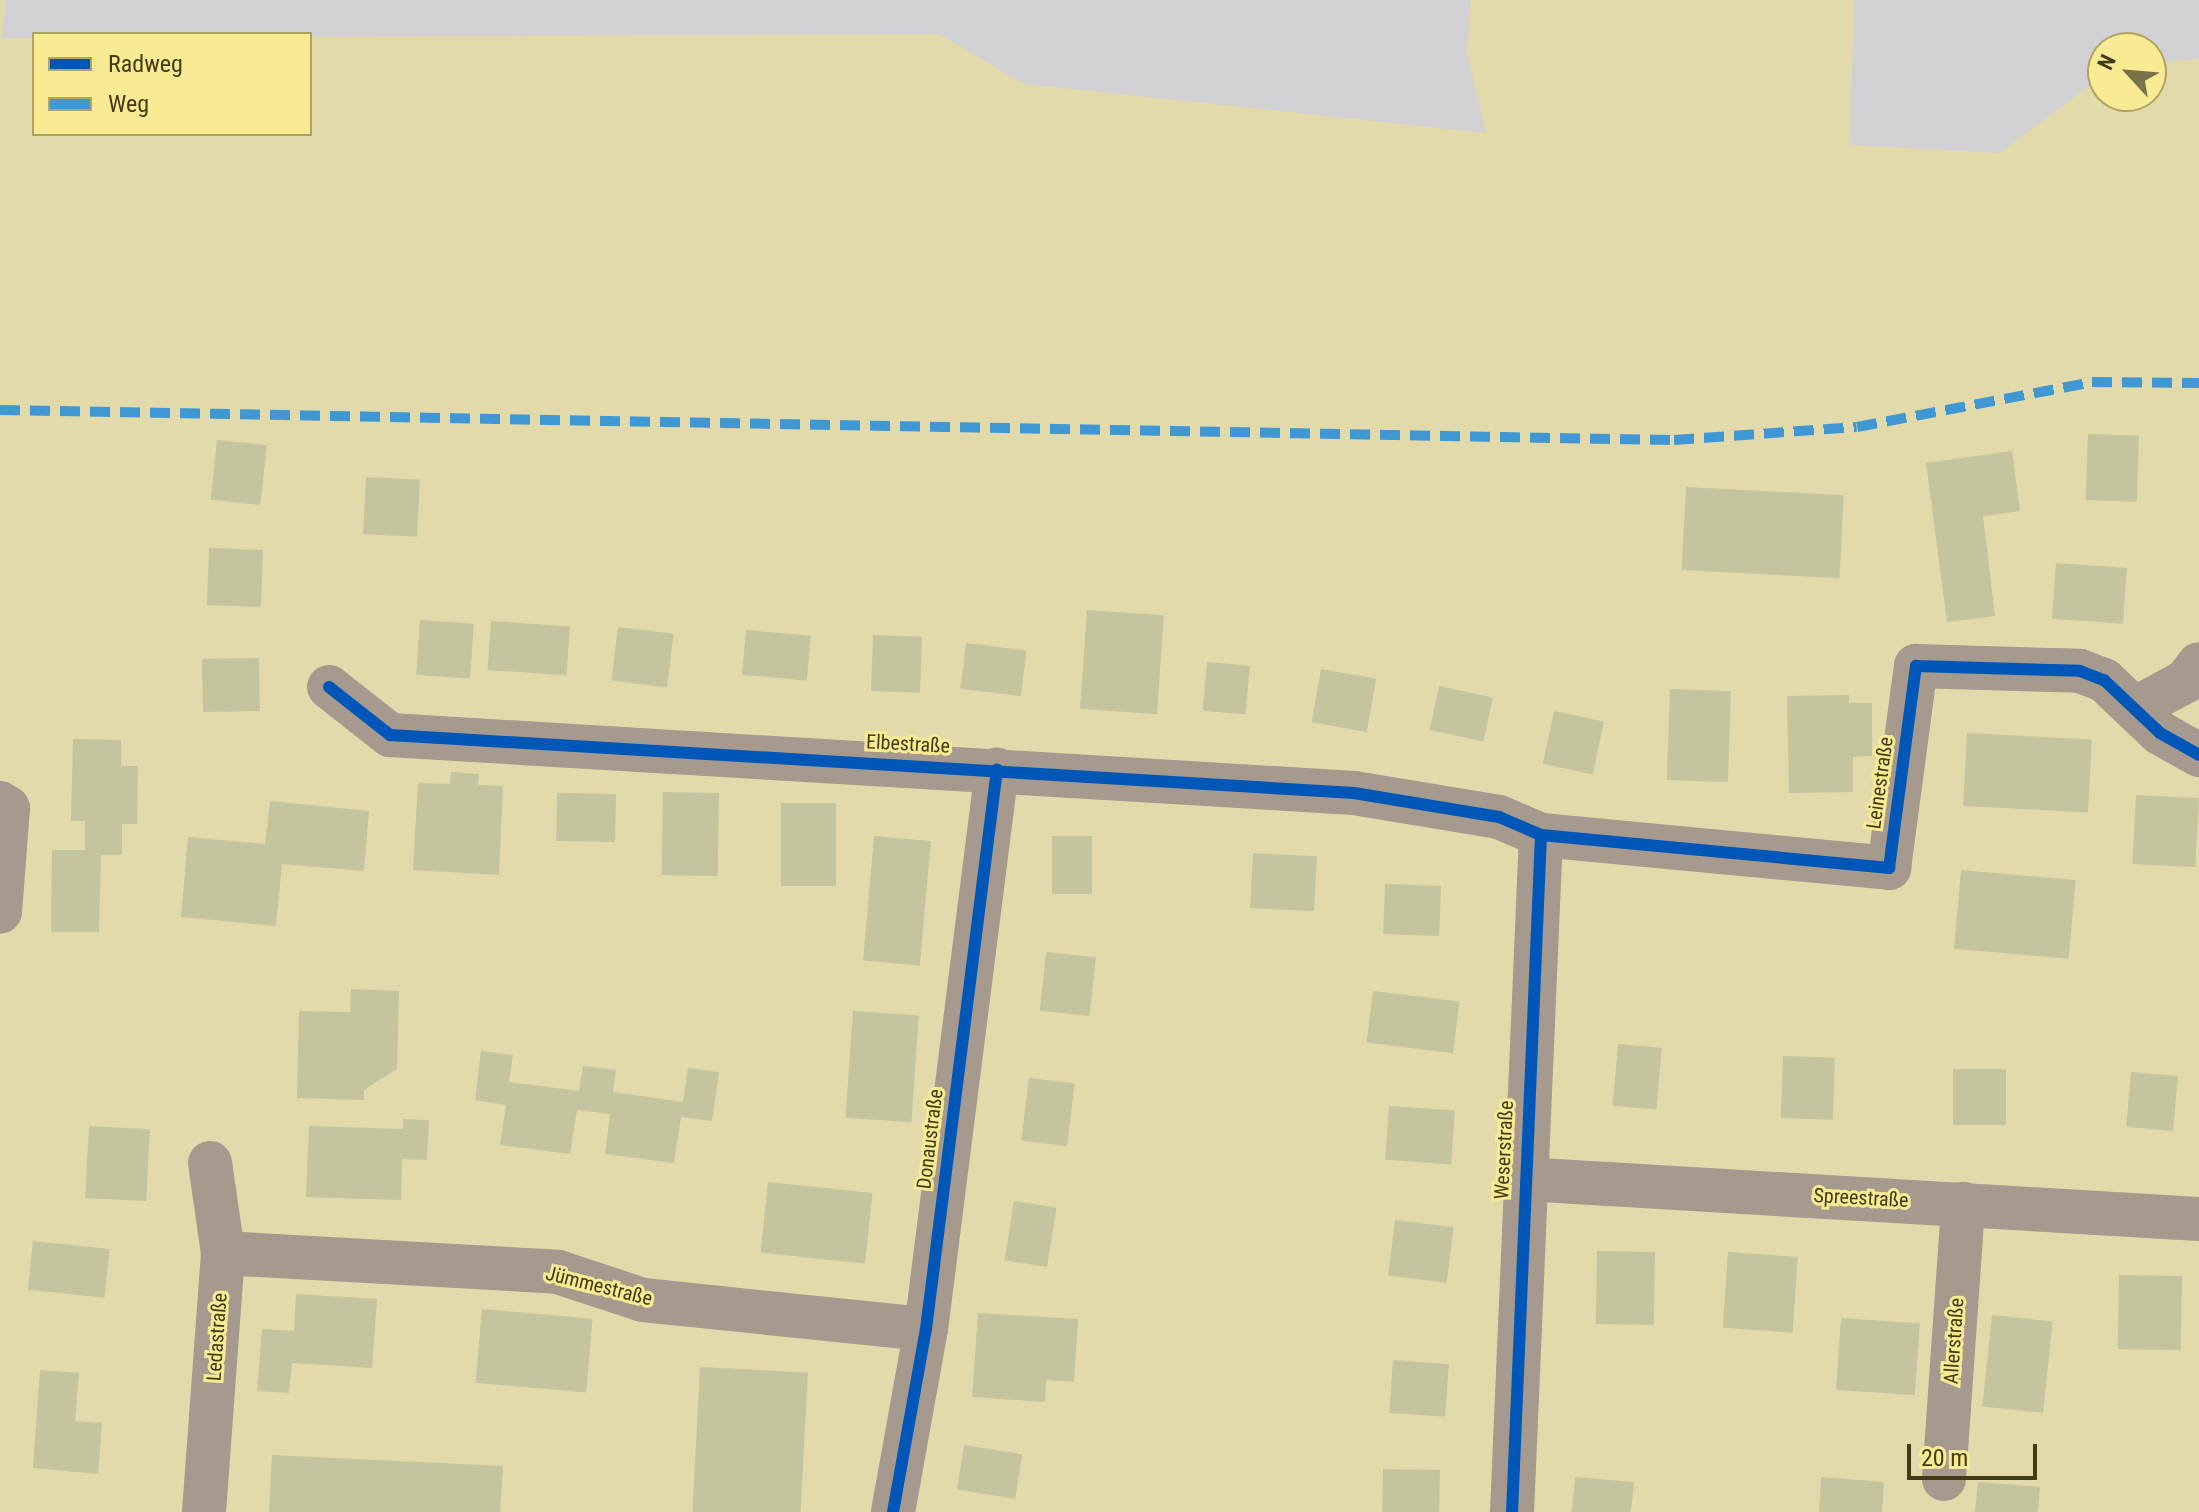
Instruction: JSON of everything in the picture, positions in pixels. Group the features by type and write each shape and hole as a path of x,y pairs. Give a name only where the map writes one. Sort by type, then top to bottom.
{"street":[{"path":"2136,708 2186,681 2199,664"},
{"name":"Leinestraße","path":"1541,835 1889,868 1916,666 2080,671 2104,680 2160,733 2199,755"},
{"name":"Elbestraße","path":"329,687 390,735 997,769 1354,793 1499,817 1541,835"},
{"name":"Donaustraße","path":"893,1512 926,1329 997,769"},
{"path":"0,803 8,808 0,912"},
{"name":"Weserstraße","path":"1512,1512 1523,1179 1541,835"},
{"name":"Ledastraße","path":"204,1512 223,1253 210,1163"},
{"name":"Spreestraße","path":"1523,1179 2199,1219"},
{"name":"Allerstraße","path":"1944,1479 1963,1204"},
{"name":"Jümmestraße","path":"223,1253 558,1272 643,1300 926,1329"}],"shaded area":[{"path":"6,0 1471,0 1467,53 1486,133 1024,84 939,34 312,37 312,32 32,32 32,38 2,38"},
{"path":"1854,0 2199,0 2199,59 2167,62 2167,32 2087,32 2087,87 2000,153 1850,145"}],"building":[{"path":"2088,434 2139,436 2137,502 2086,500"},
{"path":"217,440 267,445 260,505 211,500"},
{"path":"2012,451 2020,511 1983,516 1995,616 1947,622 1926,463"},
{"path":"366,477 420,480 417,537 363,534"},
{"path":"1686,487 1844,495 1839,578 1682,570"},
{"path":"209,548 263,550 261,607 207,605"},
{"path":"2056,563 2127,568 2123,624 2052,619"},
{"path":"1087,610 1164,615 1157,714 1080,709"},
{"path":"420,620 474,624 470,679 416,675"},
{"path":"491,621 570,627 566,675 488,670"},
{"path":"618,627 674,634 667,687 611,681"},
{"path":"746,630 811,636 807,680 742,675"},
{"path":"873,635 922,637 920,693 871,691"},
{"path":"966,643 1027,650 1021,696 960,689"},
{"path":"259,658 260,711 203,712 202,659"},
{"path":"1207,662 1250,666 1246,715 1203,711"},
{"path":"1321,669 1376,679 1367,732 1312,722"},
{"path":"1439,686 1493,697 1483,741 1430,730"},
{"path":"1670,689 1731,691 1728,782 1667,780"},
{"path":"1849,695 1849,703 1872,703 1872,756 1853,757 1853,792 1789,793 1787,696"},
{"path":"1554,711 1604,722 1593,774 1543,764"},
{"path":"1967,733 2092,740 2088,812 1963,806"},
{"path":"73,739 121,740 121,766 138,766 137,824 122,824 122,855 101,855 99,932 51,932 52,850 85,850 85,821 71,821"},
{"path":"451,772 479,774 478,785 503,786 499,875 413,870 418,783 450,784"},
{"path":"663,792 719,793 718,876 662,875"},
{"path":"557,793 616,794 615,842 556,841"},
{"path":"2136,795 2199,798 2195,867 2132,864"},
{"path":"270,801 369,811 364,871 282,864 276,926 181,917 188,837 265,844"},
{"path":"781,803 836,803 836,886 781,886"},
{"path":"874,836 931,841 920,965 863,961"},
{"path":"1052,836 1092,836 1092,894 1052,894"},
{"path":"1253,853 1317,856 1314,911 1250,908"},
{"path":"1961,870 2076,880 2069,959 1954,949"},
{"path":"1385,884 1441,886 1439,936 1383,934"},
{"path":"1046,952 1096,957 1090,1016 1040,1011"},
{"path":"351,989 399,991 397,1069 364,1090 364,1100 297,1098 299,1011 350,1012"},
{"path":"1373,991 1459,1002 1453,1053 1367,1043"},
{"path":"853,1011 919,1016 911,1122 846,1118"},
{"path":"1618,1044 1662,1048 1656,1110 1613,1106"},
{"path":"481,1051 513,1055 509,1082 579,1091 583,1066 616,1070 613,1092 683,1102 688,1068 719,1072 712,1121 681,1117 674,1163 605,1154 610,1114 577,1110 570,1154 500,1145 506,1105 475,1100"},
{"path":"1783,1056 1835,1058 1833,1120 1781,1118"},
{"path":"1953,1069 2006,1069 2006,1125 1953,1125"},
{"path":"2131,1072 2178,1076 2173,1131 2126,1127"},
{"path":"1029,1078 1075,1084 1067,1146 1021,1141"},
{"path":"1389,1106 1455,1111 1451,1164 1385,1160"},
{"path":"403,1119 429,1120 427,1160 402,1159 401,1200 306,1197 309,1126 403,1129"},
{"path":"89,1126 150,1129 146,1201 85,1198"},
{"path":"768,1182 872,1193 865,1264 761,1253"},
{"path":"1014,1201 1056,1208 1047,1267 1005,1260"},
{"path":"1395,1220 1454,1227 1447,1283 1388,1276"},
{"path":"33,1241 110,1249 104,1298 28,1290"},
{"path":"1597,1251 1655,1252 1654,1325 1596,1324"},
{"path":"1728,1252 1798,1257 1793,1333 1723,1328"},
{"path":"2119,1275 2182,1276 2181,1350 2118,1349"},
{"path":"296,1294 377,1299 372,1368 292,1363 289,1393 257,1391 262,1329 294,1331"},
{"path":"482,1309 593,1319 586,1392 476,1383"},
{"path":"978,1313 1078,1319 1074,1382 1046,1380 1045,1402 972,1397"},
{"path":"1992,1315 2053,1321 2043,1413 1982,1406"},
{"path":"1841,1318 1920,1324 1915,1395 1836,1390"},
{"path":"1393,1360 1449,1364 1445,1417 1389,1413"},
{"path":"700,1367 808,1373 801,1512 692,1512"},
{"path":"40,1370 79,1373 75,1421 102,1423 98,1474 33,1468"},
{"path":"964,1445 1022,1454 1015,1499 957,1489"},
{"path":"272,1455 503,1466 500,1512 269,1512"},
{"path":"1383,1469 1440,1470 1439,1512 1382,1512"},
{"path":"1575,1477 1634,1482 1631,1512 1572,1512"},
{"path":"1821,1477 1884,1482 1882,1512 1819,1512"},
{"path":"1978,1482 2040,1487 2038,1512 1975,1512"}],"marked path":[{"path":"0,410 1674,440 1857,427 2092,382 2199,383"}],"cycle path":[{"path":"1541,835 1889,868 1916,666 2080,671 2104,680 2160,733 2199,755"},
{"path":"329,687 390,735 1354,793 1499,817 1541,835 1512,1512"},
{"path":"893,1512 926,1329 997,769"}]}
